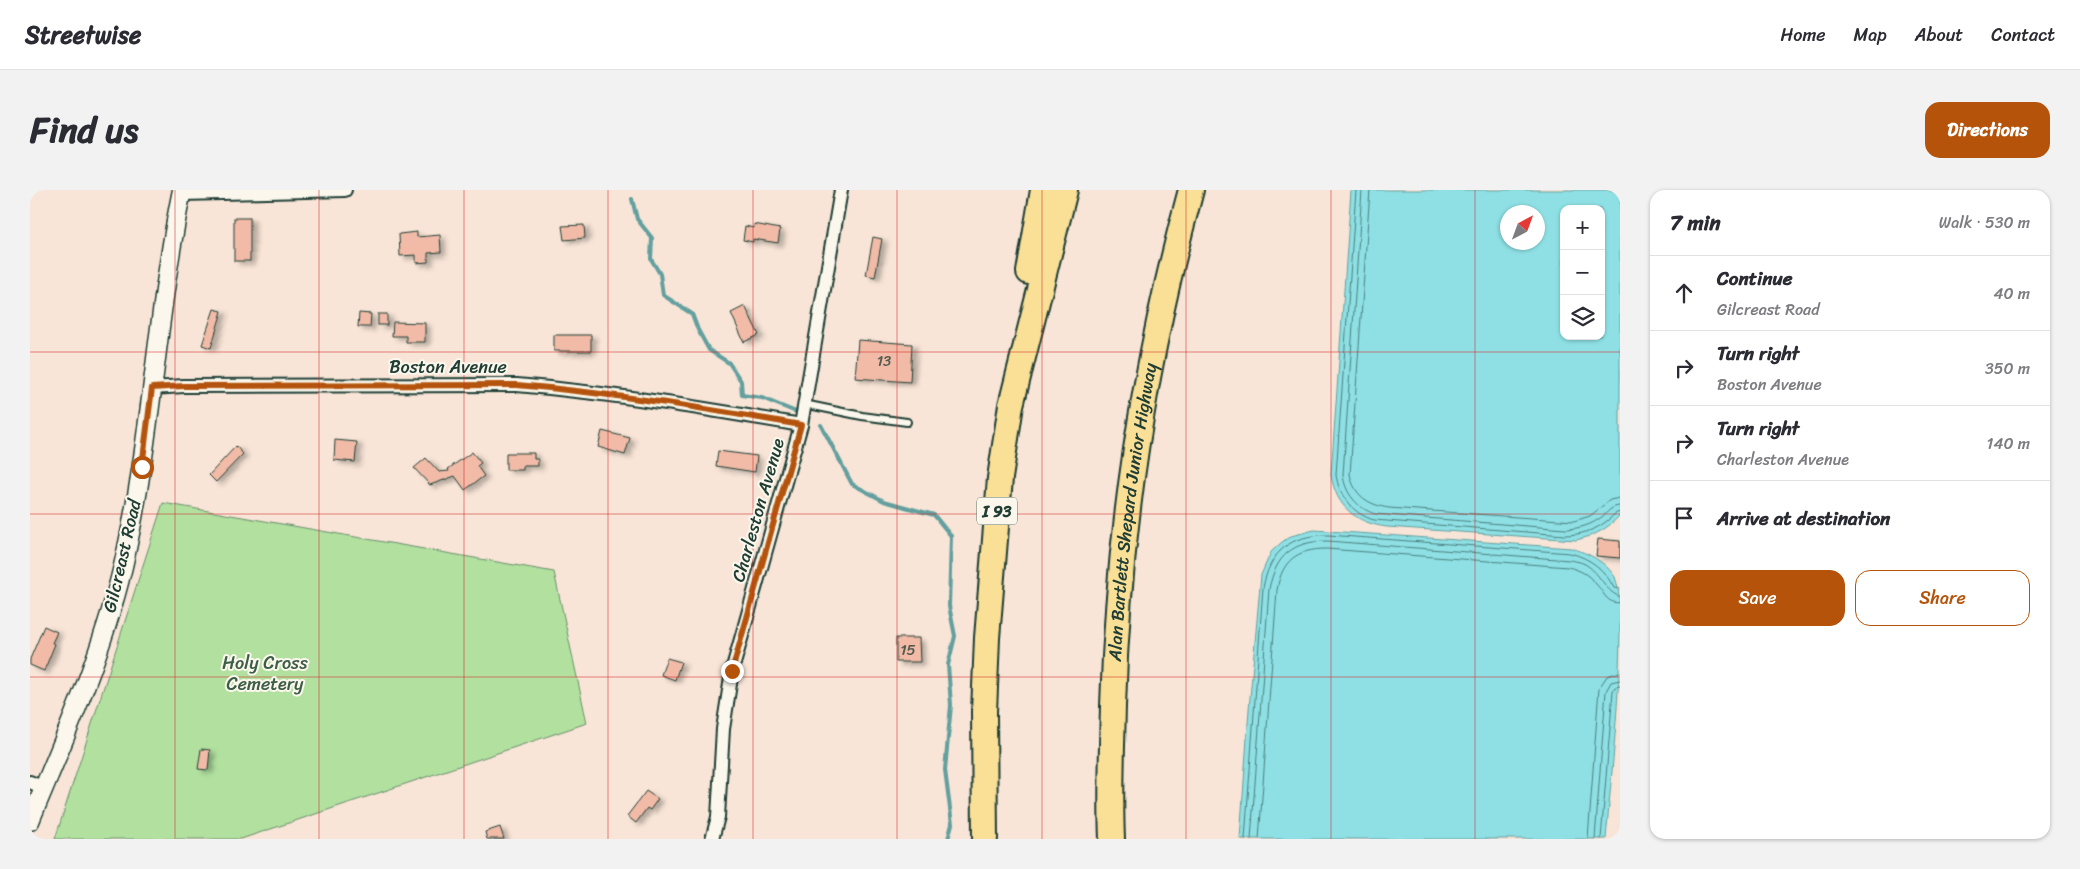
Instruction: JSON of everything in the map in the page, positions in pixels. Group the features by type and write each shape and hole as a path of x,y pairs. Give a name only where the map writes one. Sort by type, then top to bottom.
{"highway":[{"path":"1011,405 1018,334 1043,190"},
{"name":"I 93","path":"985,839 984,712 987,638 1000,478 1011,405 1065,190"},
{"name":"Alan Bartlett Shepard Junior Highway","path":"1112,839 1112,742 1115,653 1127,517 1148,380 1177,241 1191,190"},
{"path":"1177,241 1200,190"}],"street":[{"path":"182,192 345,190"},
{"name":"Charleston Avenue","path":"712,839 718,817 723,729 732,671 801,425 841,190"},
{"name":"Gilcreast Road","path":"30,821 37,785 75,712 119,581 142,467 182,192"},
{"name":"Boston Avenue","path":"152,388 184,386 517,385 560,388 677,404 801,425"}],"lane":[{"path":"804,404 862,416 907,422"}],"green space":[{"name":"Holy Cross Cemetery","path":"163,503 554,572 587,723 241,839 55,839"}],"water":[{"path":"1351,190 1620,190 1620,515 1600,531 1576,540 1387,527 1366,522 1349,512 1338,496 1331,475"},
{"path":"1314,530 1571,548 1590,555 1611,571 1617,582 1620,652 1606,839 1240,839 1261,575 1271,552 1282,542 1291,536"}],"building":[{"path":"234,218 250,218 250,261 234,261"},
{"path":"754,224 780,229 778,243 753,239 753,242 743,240 745,226 754,228"},
{"path":"584,225 585,238 564,240 562,226"},
{"path":"417,232 417,237 440,235 441,252 428,253 428,262 416,263 416,255 400,256 399,234"},
{"path":"873,237 882,239 875,277 866,275"},
{"path":"745,306 759,335 744,342 731,313"},
{"path":"214,309 222,311 211,348 202,345"},
{"path":"359,313 371,314 370,327 358,327"},
{"path":"378,314 387,314 387,325 378,325"},
{"path":"393,322 425,323 425,342 406,342 406,336 392,336"},
{"path":"554,335 591,335 591,351 554,351"},
{"path":"858,340 912,344 910,382 855,378"},
{"path":"602,431 630,438 625,455 598,447"},
{"path":"335,440 357,442 355,462 334,460"},
{"path":"236,446 243,454 216,482 209,475"},
{"path":"718,451 757,456 755,472 716,466"},
{"path":"472,452 481,463 477,466 484,476 465,490 455,476 430,485 414,468 426,458 439,472 449,471 448,469"},
{"path":"506,453 534,453 534,459 538,459 538,466 523,466 523,470 506,470"},
{"path":"1598,539 1620,541 1620,558 1596,556"},
{"path":"44,626 57,632 52,643 55,644 44,671 30,665 30,659"},
{"path":"896,638 919,638 920,662 896,662"},
{"path":"667,658 681,662 675,680 661,675"},
{"path":"201,749 210,750 208,770 198,769"},
{"path":"646,791 658,799 650,810 647,808 636,823 627,816"},
{"path":"500,827 504,839 487,839 485,832"}],"waterway":[{"path":"632,199 637,219 652,238 651,259 660,274 663,295 692,314 709,350 729,363 741,381 742,395 762,398 796,412"},
{"path":"821,425 852,484 884,501 934,515 951,536 949,606 955,636 948,665 951,705 945,770 952,824 948,839"}],"route":[{"path":"142,467 152,388 184,386 473,383 517,385 560,388 677,404 801,425 732,671"}]}
